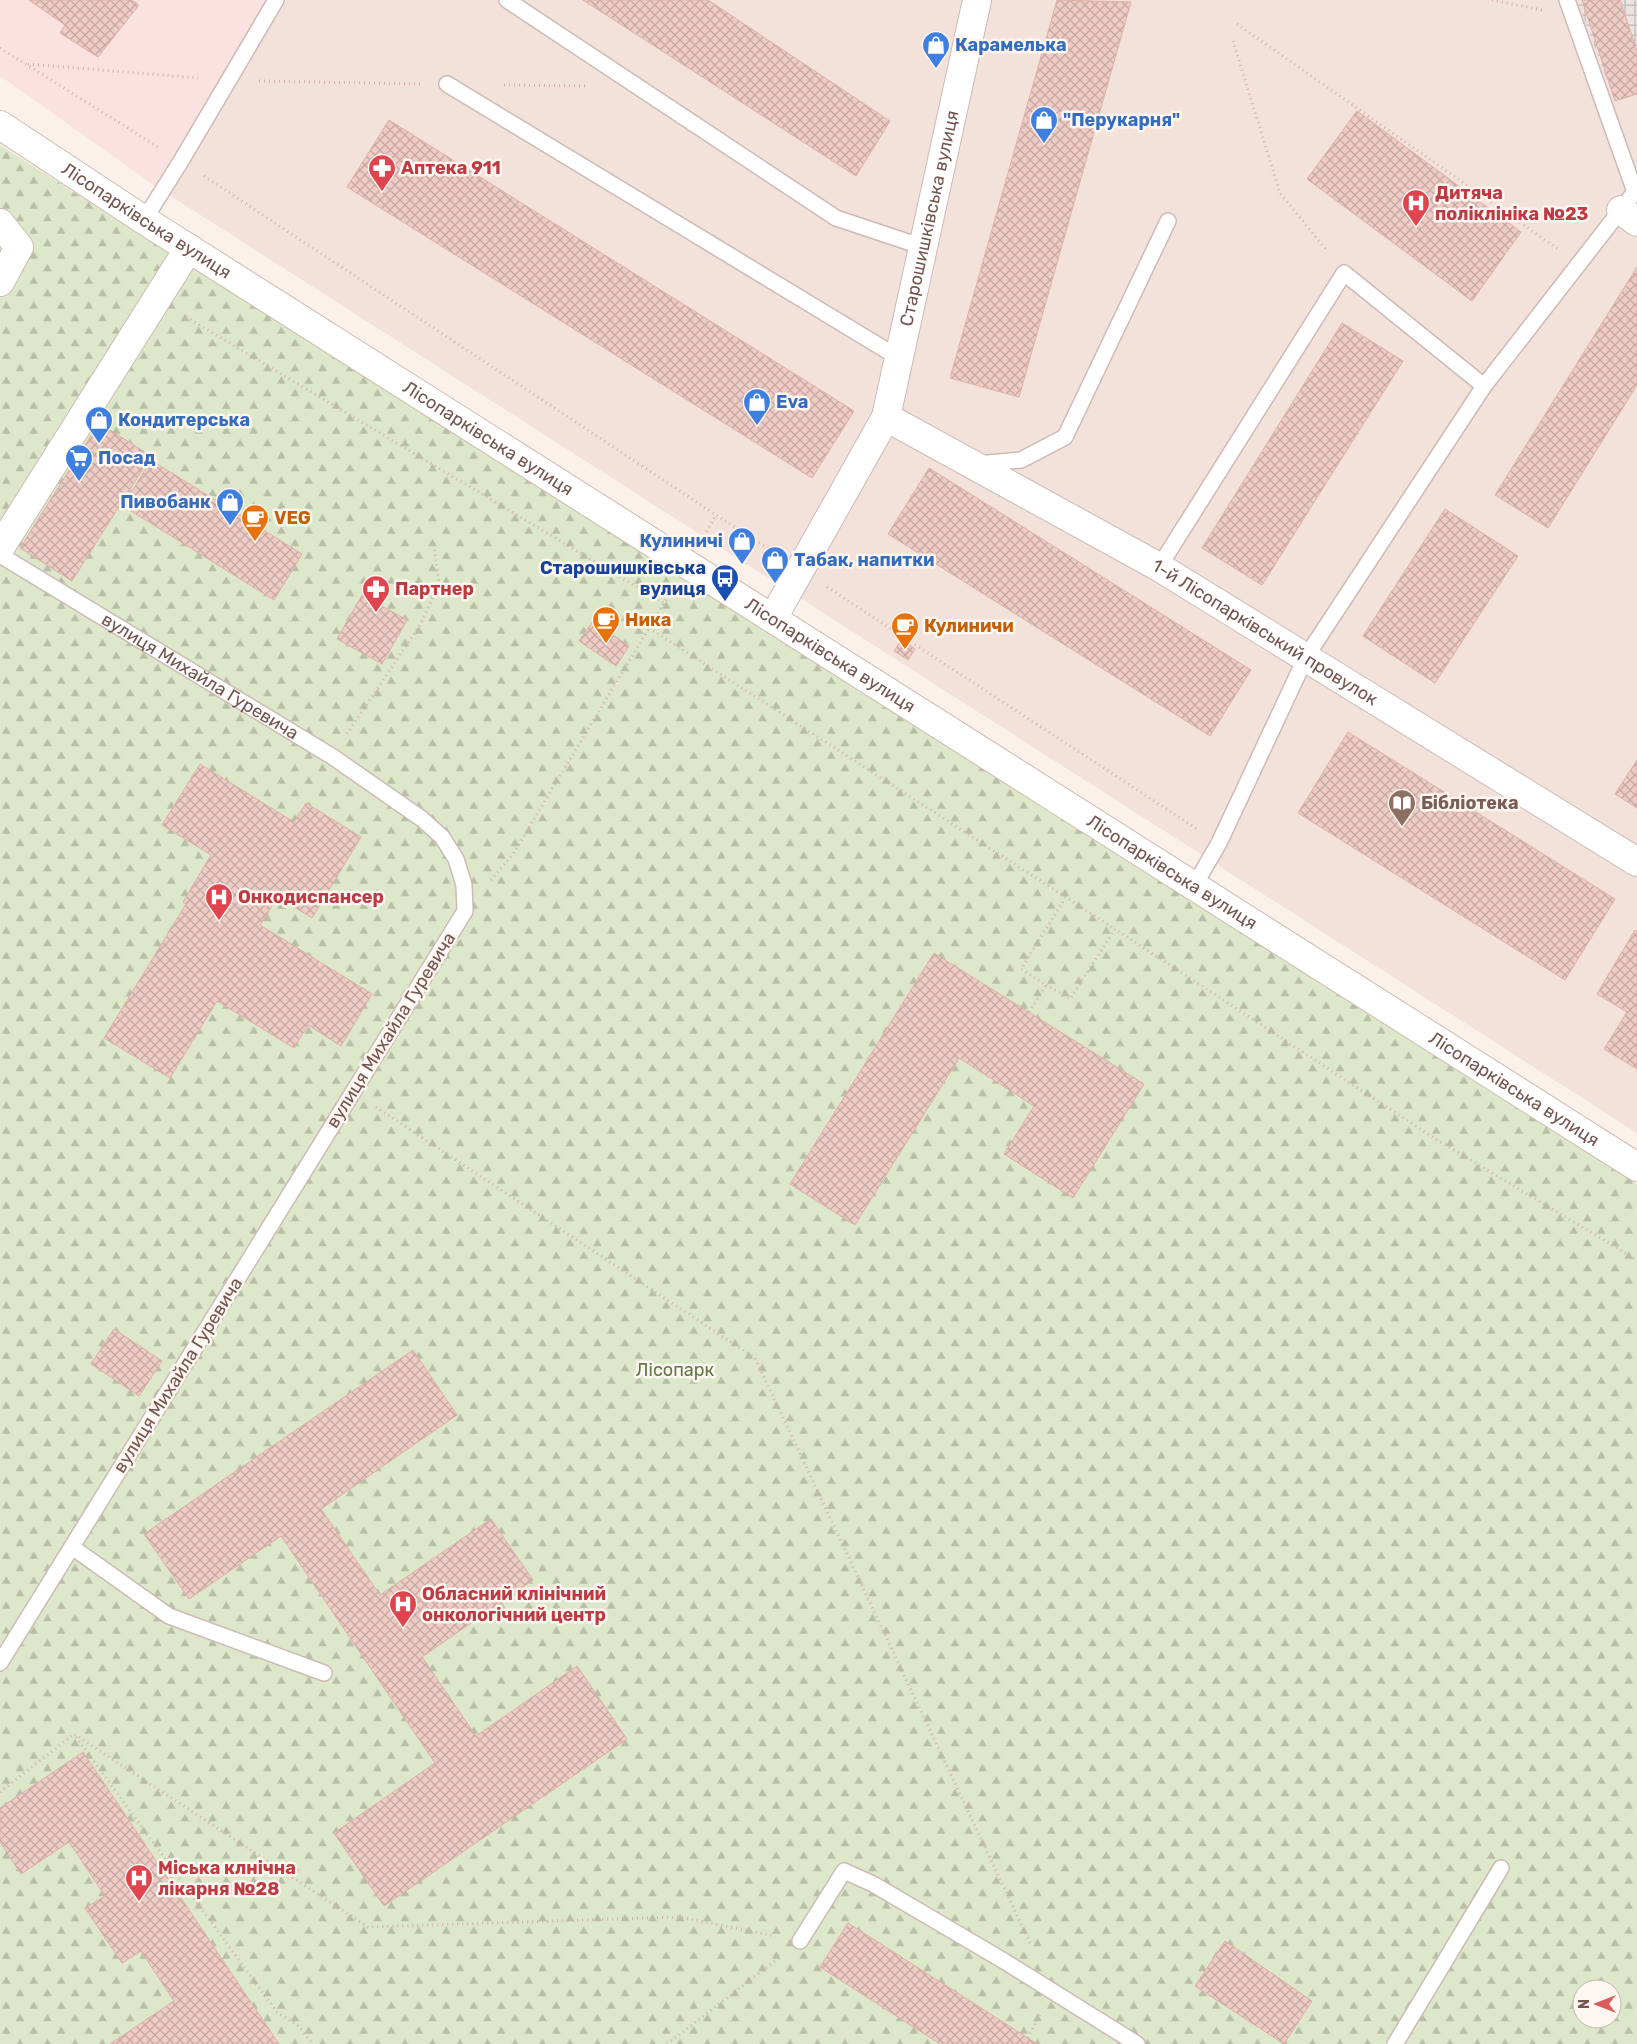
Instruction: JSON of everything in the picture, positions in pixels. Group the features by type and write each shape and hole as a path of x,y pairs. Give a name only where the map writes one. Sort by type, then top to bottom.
{"street":[{"name":"Старошишківська вулиця","path":"773,618 886,417 977,0"},
{"name":"Лісопарківська вулиця","path":"2,133 189,248 1637,1167"},
{"path":"0,223 19,247 0,282"},
{"path":"0,548 189,248"},
{"name":"1-й Лісопарківський провулок","path":"886,417 1159,567 1637,862"}],"lane":[{"path":"144,220 276,0"},
{"path":"507,0 836,218 923,247"},
{"path":"1194,886 1219,843 1306,657 1484,386 1579,263 1632,203 1567,0"},
{"path":"447,84 899,358"},
{"path":"972,464 1021,460 1065,437 1168,221"},
{"path":"1159,567 1344,273 1484,386"},
{"name":"вулиця Михайла Гуревича","path":"0,555 333,757 422,819 442,837 456,859 464,885 465,911 0,1663"},
{"path":"72,1547 169,1616 324,1673"},
{"path":"1395,2044 1501,1868"},
{"path":"800,1941 844,1870 873,1884 1137,2044"}],"path":[{"path":"1492,0 1573,16"},
{"path":"1236,24 1579,263"},
{"path":"1233,41 1280,193 1344,273"},
{"path":"0,48 181,161 716,515 1219,843"},
{"path":"26,64 228,81 636,86"},
{"path":"157,299 664,603"},
{"path":"465,911 513,854 716,515"},
{"path":"333,757 420,625 439,584 434,544"},
{"path":"649,628 1434,1138 1637,1260"},
{"path":"1065,898 1021,969 1046,985 1070,999 1115,929"},
{"path":"1029,1012 1046,985"},
{"path":"353,1092 755,1358 1052,1991 1028,2038"},
{"path":"0,1792 74,1734"},
{"path":"74,1734 368,1927 679,1917 800,1941"},
{"path":"74,1734 277,2012 298,2025 313,2044"},
{"path":"667,2044 800,1941"}],"shaded area":[{"path":"0,0 270,0 155,186 0,76"},
{"path":"270,0 1581,0 1616,101 1637,94 1637,1133 155,186"},
{"path":"1577,0 1637,0 1637,94 1615,101"}],"green space":[{"name":"Лісопарк","path":"0,145 409,405 1025,792 1434,1052 1637,1184 1637,2044 0,2044"}],"building":[{"path":"29,0 132,0 139,5 98,57 60,33 65,25"},
{"path":"583,0 708,0 890,121 856,176"},
{"path":"1057,0 1131,2 1019,397 950,378"},
{"path":"1582,0 1620,0 1637,51 1637,94 1615,101"},
{"path":"1357,111 1521,232 1472,301 1307,179"},
{"path":"389,120 854,411 812,478 347,187"},
{"path":"1637,267 1637,385 1548,528 1495,495"},
{"path":"1342,323 1403,361 1262,585 1202,548"},
{"path":"99,423 151,456 72,581 20,548"},
{"path":"151,460 302,554 274,600 123,506"},
{"path":"929,468 1251,670 1210,736 888,534"},
{"path":"1445,509 1518,556 1435,683 1363,636"},
{"path":"362,595 407,620 382,664 337,639"},
{"path":"593,621 629,646 616,666 579,641"},
{"name":"Кулиничи","path":"902,639 915,649 908,660 894,651"},
{"path":"1348,732 1615,899 1565,980 1298,813"},
{"path":"1637,760 1637,808 1615,794"},
{"name":"Онкодиспансер","path":"200,764 294,822 306,803 361,837 312,918 278,897 260,925 372,994 341,1046 308,1025 294,1048 217,1001 170,1078 104,1038 186,904 183,902 211,855 162,825"},
{"path":"1635,930 1637,931 1637,1069 1604,1049 1627,1012 1597,994"},
{"path":"934,953 1144,1084 1073,1198 1004,1154 1034,1106 959,1058 855,1225 790,1184"},
{"path":"114,1329 162,1361 139,1396 91,1364"},
{"name":"Обласний клінічний онкологічний центр","path":"413,1350 457,1415 321,1509 380,1595 491,1519 533,1580 422,1657 476,1736 577,1666 627,1739 384,1906 334,1833 435,1763 281,1536 189,1599 144,1534"},
{"name":"Міська клнічна лікарня №28","path":"83,1752 279,2044 110,2044 174,2001 141,1951 122,1963 85,1908 105,1896 69,1842 21,1874 0,1842 0,1808"},
{"path":"848,1923 1037,2044 940,2044 820,1967"},
{"path":"1225,1941 1312,2001 1284,2044 1195,1986"}],"place":[{"name":"Карамелька","path":"936,69"},
{"name":"\"Перукарня\"","path":"1044,144"},
{"name":"Аптека 911","path":"382,192"},
{"name":"Дитяча поліклініка №23","path":"1416,227"},
{"name":"Eva","path":"757,426"},
{"name":"Кондитерська","path":"99,444"},
{"name":"Посад","path":"79,482"},
{"name":"Пивобанк","path":"230,526"},
{"name":"VEG","path":"255,542"},
{"name":"Кулиничі","path":"742,565"},
{"name":"Табак, напитки","path":"775,584"},
{"name":"Старошишківська вулиця","path":"725,602"},
{"name":"Партнер","path":"376,613"},
{"name":"Ника","path":"606,644"},
{"name":"Кулиничи","path":"905,650"},
{"name":"Бібліотека","path":"1402,827"},
{"name":"Онкодиспансер","path":"219,921"},
{"name":"Обласний клінічний онкологічний центр","path":"403,1628"},
{"name":"Міська клнічна лікарня №28","path":"139,1902"}]}
